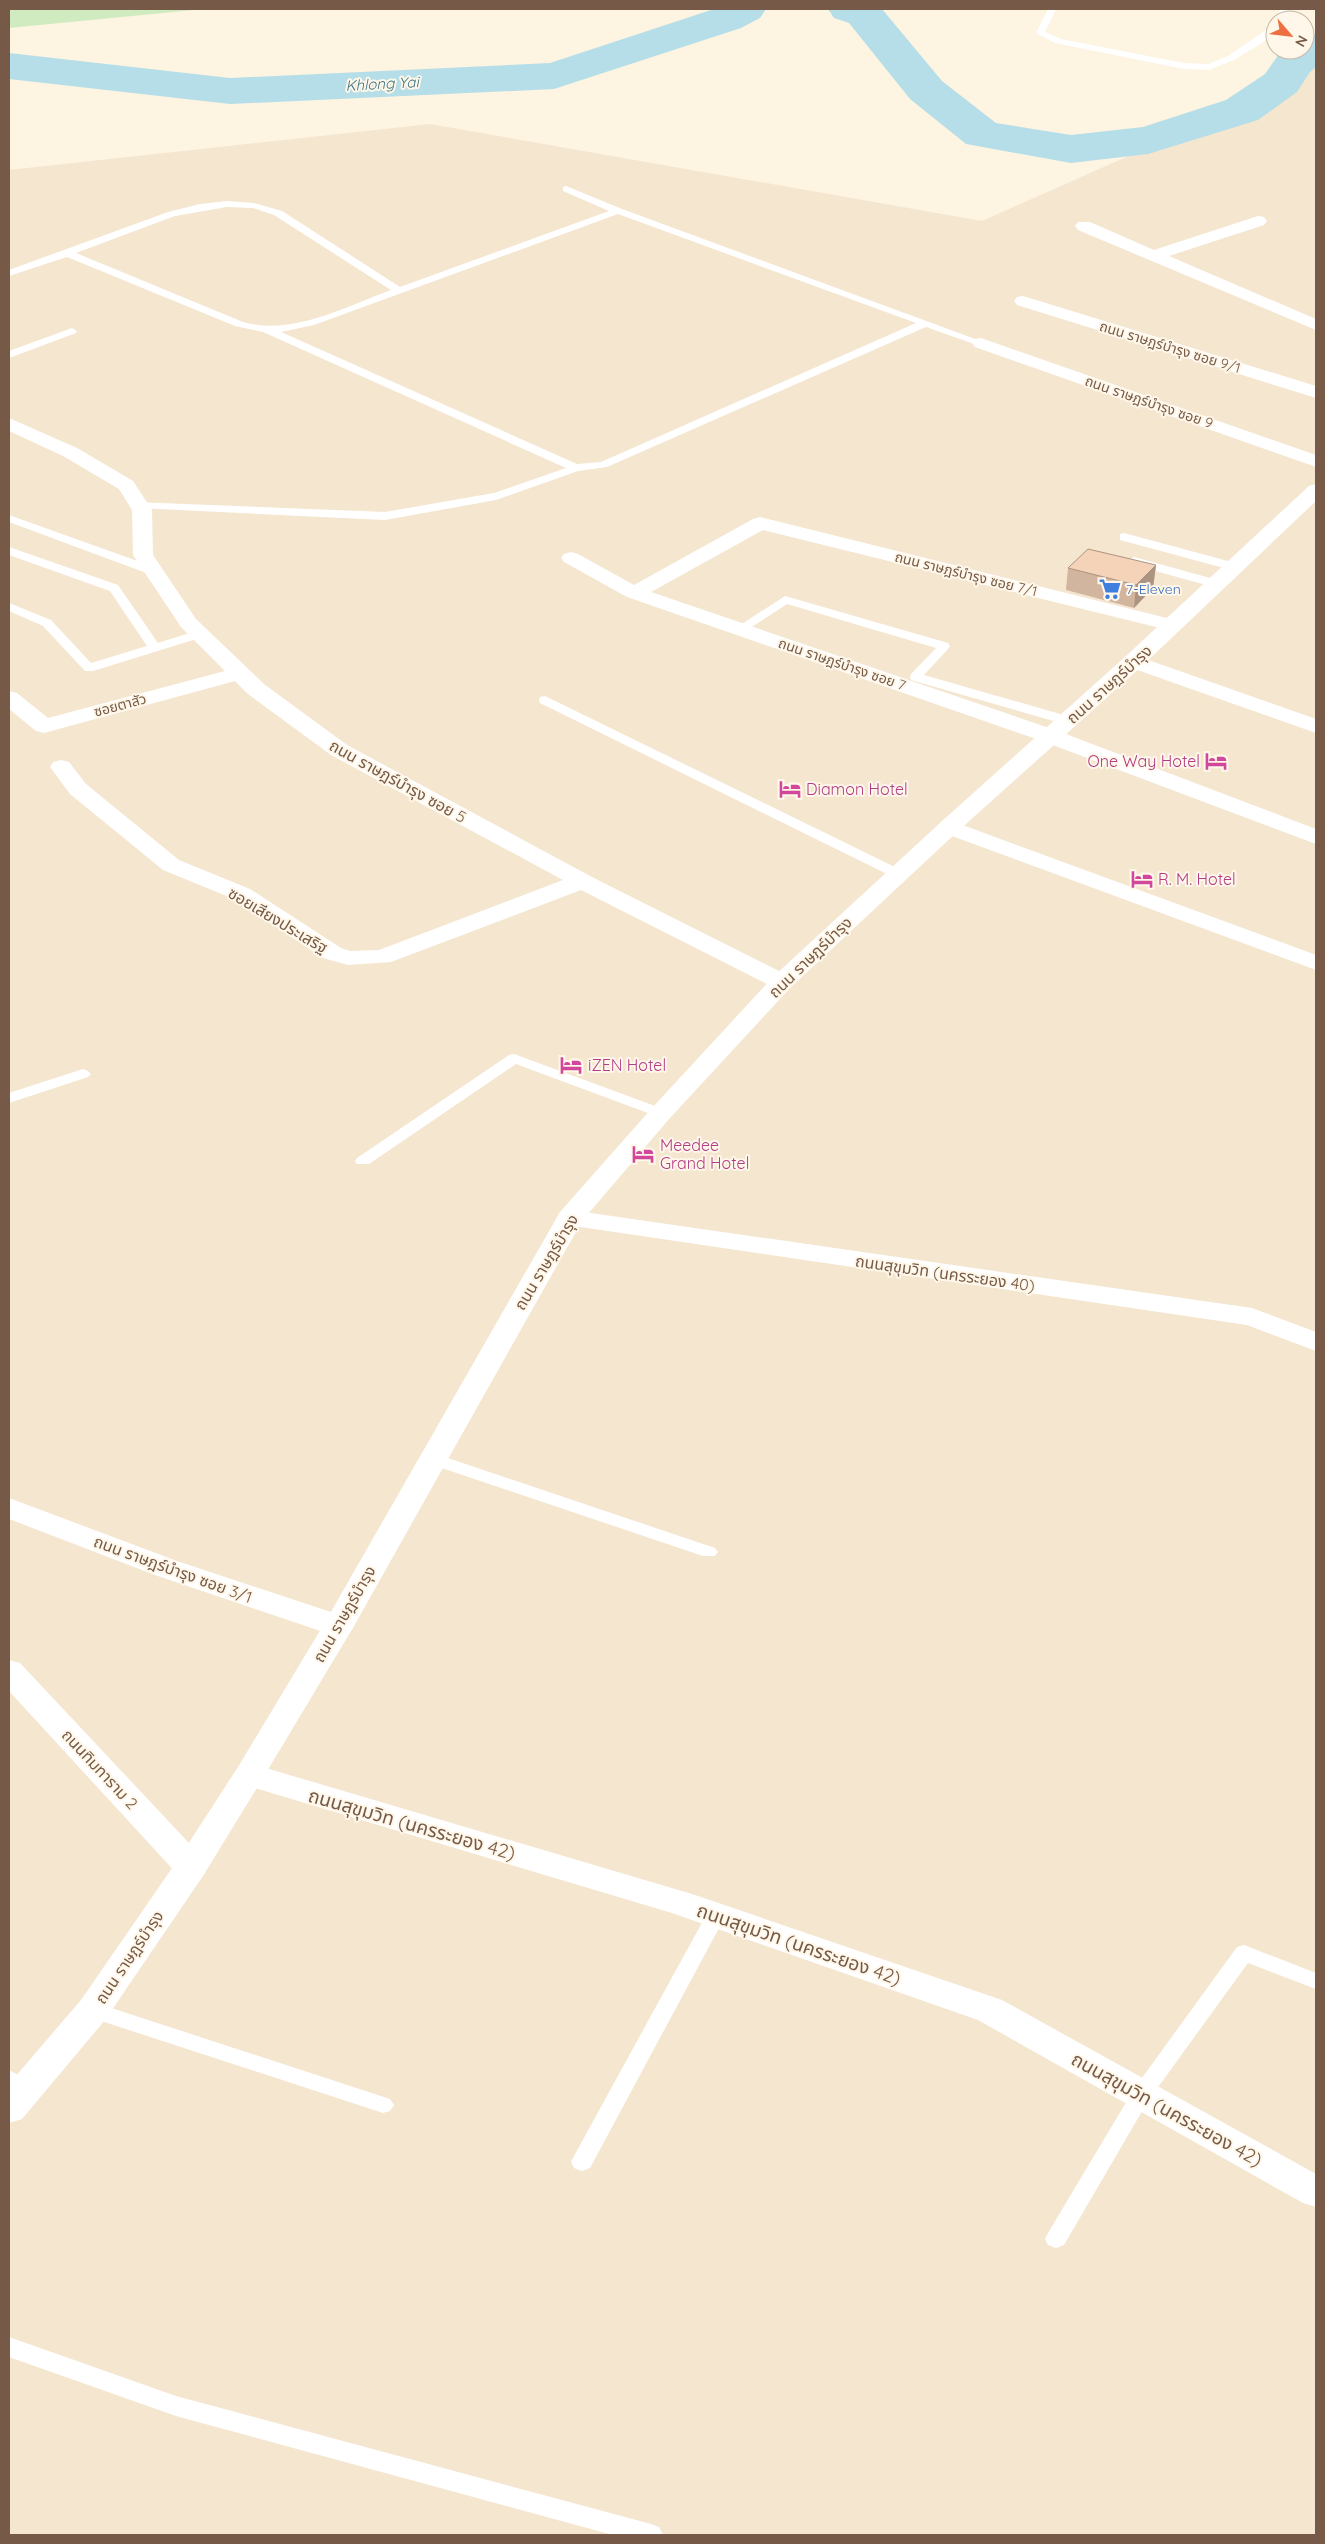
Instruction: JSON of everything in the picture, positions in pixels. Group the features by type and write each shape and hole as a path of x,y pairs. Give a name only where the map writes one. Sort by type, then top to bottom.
{"street":[{"path":"1155,255 1258,221"},
{"path":"1084,226 1316,325"},
{"name":"ถนน ราษฎร์บำรุง ซอย 9/1","path":"1023,301 1316,392"},
{"name":"ถนน ราษฎร์บำรุง ซอย 9","path":"981,343 1316,461"},
{"path":"9,424 70,452 126,484 140,507 148,563"},
{"name":"ถนน ราษฎร์บำรุง","path":"9,2110 18,2084 93,2010 191,1867 249,1776 338,1626 570,1218 661,1113 782,982 949,827 1060,729 1172,626 1316,490"},
{"name":"ถนน ราษฎร์บำรุง ซอย 7/1","path":"634,593 760,523 1172,626"},
{"name":"ถนน ราษฎร์บำรุง ซอย 7","path":"572,558 634,593 740,629 1060,729 1316,837"},
{"name":"ถนน ราษฎร์บำรุง ซอย 5","path":"148,563 188,623 199,634 256,689 339,750 582,881 782,982"},
{"path":"1134,661 1316,726"},
{"name":"ซอยตาสัว","path":"9,698 44,726 240,673"},
{"name":"ซอยเสียงประเสริฐ","path":"61,767 78,789 171,866 242,894 332,953 348,958 382,957 582,881"},
{"path":"949,827 1316,963"},
{"name":"ถนนสุขุมวิท (นครระยอง 40)","path":"570,1218 1252,1317 1316,1342"},
{"name":"ถนน ราษฎร์บำรุง ซอย 3/1","path":"9,1508 166,1568 338,1626"},
{"name":"ถนนทิมทาราม 2","path":"9,1671 191,1867"},
{"name":"ถนนสุขุมวิท (นครระยอง 42)","path":"249,1776 716,1915 990,2010 1316,2192"}],"lane":[{"path":"1052,9 1040,33 1058,41 1184,66 1209,67 1259,41 1265,36"},
{"path":"566,189 618,211 981,343"},
{"path":"9,273 188,210 224,204 245,203 262,206 278,213 400,290"},
{"path":"67,253 239,324 274,331 304,325 618,211"},
{"path":"140,507 385,516 496,496 576,468 603,465 925,323"},
{"path":"267,330 576,468"},
{"path":"9,355 72,331"},
{"path":"9,518 148,563"},
{"path":"1124,537 1226,575"},
{"path":"9,551 114,588 155,648"},
{"path":"1125,559 1226,575"},
{"path":"740,629 785,600 944,646 916,677 1060,729"},
{"path":"9,607 47,623 89,668 199,634"},
{"path":"545,700 898,874"},
{"path":"363,1162 514,1058 661,1113"},
{"path":"9,1098 83,1074"},
{"path":"433,1459 709,1552"},
{"path":"582,2162 716,1915"},
{"path":"1056,2240 1141,2095 1244,1953 1316,1981"},
{"path":"93,2010 383,2105"},
{"path":"9,2347 176,2406 651,2535"}],"shaded area":[{"path":"1315,49 1316,2535 9,2535 9,170 430,124 982,221 1133,154 1295,60 1315,60"}],"green space":[{"path":"9,9 204,9 9,28"}],"building":[{"path":"1088,549 1156,565 1136,585 1068,568"}],"waterway":[{"name":"Khlong Yai","path":"9,66 230,91 554,76 726,19 745,9"},
{"path":"849,9 864,14 926,90 982,134 1071,149 1148,140 1242,110 1281,83 1294,63 1316,47"}],"place":[{"name":"7-Eleven","path":"1110,589"},
{"name":"One Way Hotel","path":"1216,761"},
{"name":"Diamon Hotel","path":"790,789"},
{"name":"R. M. Hotel","path":"1142,879"},
{"name":"iZEN Hotel","path":"571,1065"},
{"name":"Meedee Grand Hotel","path":"643,1154"}]}
